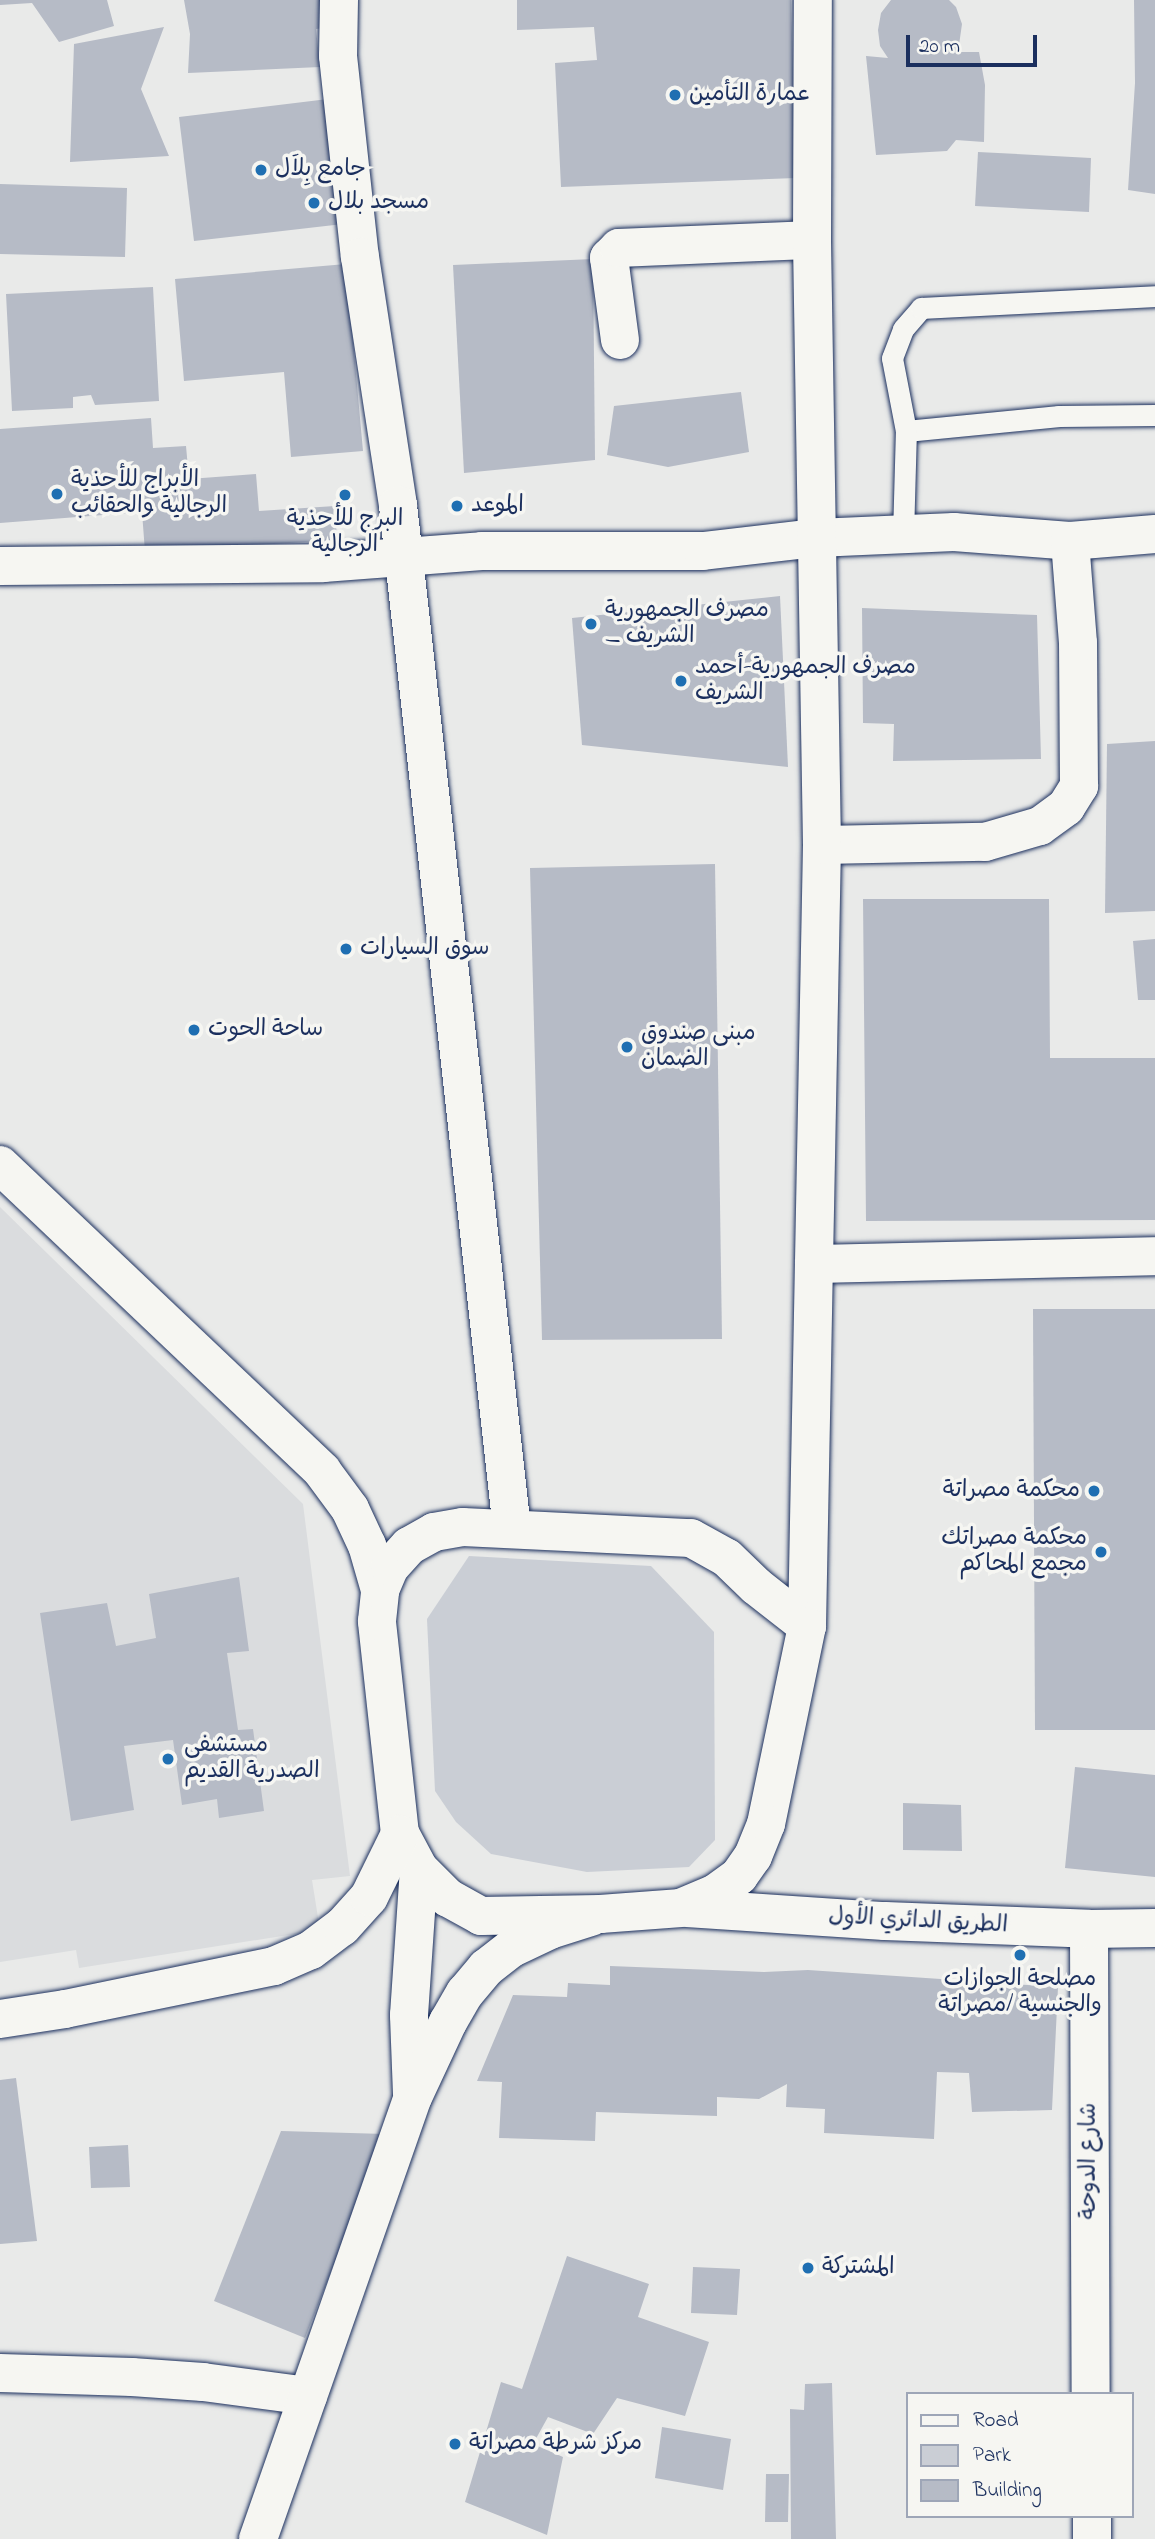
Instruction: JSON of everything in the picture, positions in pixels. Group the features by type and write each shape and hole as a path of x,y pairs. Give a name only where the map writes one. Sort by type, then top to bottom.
{"main road":[{"path":"339,0 338,56 360,257 404,558 512,1529"},
{"path":"807,1626 756,1587 727,1558 691,1538 463,1527 434,1532 409,1546 390,1567 380,1590 377,1621 400,1834 419,1869 448,1898 481,1916 600,1914 681,1908 716,1894 739,1876 754,1856 766,1824 807,1626 822,845 811,240 813,0"},
{"path":"620,340 609,258 619,248 811,240"},
{"path":"0,566 323,563 482,551 703,551 816,538 954,532 1070,541 1155,534"},
{"path":"822,845 985,842 1040,826 1066,807 1079,786 1078,643 1070,541"},
{"path":"0,1165 322,1471 350,1509 367,1545 380,1590"},
{"path":"814,1264 1155,1256"},
{"path":"0,2019 65,2009 274,1966 311,1950 342,1927 369,1898 400,1834"},
{"path":"413,2097 409,2015 419,1869"},
{"name":"الطريق الدائري الأول","path":"681,1908 885,1921 1090,1929 1155,1928"},
{"path":"258,2539 413,2097 464,1993 486,1968 512,1948 600,1914"},
{"name":"شارع الدوحة","path":"1090,1929 1091,2392"},
{"path":"0,2374 144,2377 308,2396"},
{"path":"1092,2518 1092,2539"}],"lane":[{"path":"903,536 906,431 892,358 903,329 921,308 1155,296"},
{"path":"906,431 1059,416 1155,415"}],"shaded area":[{"path":"0,1207 303,1504 350,1876 312,1880 320,1930 79,1968 76,1950 0,1962"}],"green space":[{"path":"469,1556 651,1566 714,1632 715,1840 689,1867 587,1872 491,1854 456,1822 435,1791 427,1619"}],"building":[{"path":"0,0 107,0 114,26 59,42 32,3 0,5"},
{"path":"184,0 329,0 333,27 316,29 320,67 188,73 190,34"},
{"name":"عمارة التأمين","path":"517,0 791,0 796,178 561,187 555,63 597,60 594,27 517,30"},
{"path":"891,0 949,0 956,7 962,24 958,52 979,52 985,85 984,142 956,140 947,151 876,155 866,56 888,58 880,46 878,30 881,13"},
{"path":"1134,0 1155,0 1155,194 1128,190 1135,83"},
{"path":"164,27 141,89 169,156 70,162 74,44"},
{"name":"جامع بِلاَل","path":"328,99 343,224 194,241 179,117"},
{"path":"978,152 1091,158 1089,212 975,206"},
{"path":"0,184 127,188 125,257 0,254"},
{"path":"593,259 595,460 464,473 453,265"},
{"path":"346,264 363,451 291,457 284,372 184,381 175,279"},
{"path":"153,287 159,401 95,405 91,395 73,397 73,408 12,411 6,294"},
{"path":"741,392 749,452 668,467 607,455 614,406"},
{"path":"151,418 153,448 186,446 189,479 256,474 259,511 335,506 337,540 145,552 142,512 0,523 0,429"},
{"name":"مصرف الجمهورية-أحمد الشريف","path":"780,596 788,767 582,745 572,618"},
{"path":"862,608 1037,615 1041,759 893,761 894,724 863,723"},
{"path":"1155,741 1155,911 1105,913 1107,744"},
{"name":"مبنى صندوق الضمان","path":"715,864 722,1339 542,1340 530,868"},
{"path":"863,899 1049,899 1050,1058 1155,1058 1155,1220 866,1221"},
{"path":"1155,939 1155,1000 1138,1000 1133,941"},
{"name":"محكمة مصراتة","path":"1033,1309 1155,1309 1155,1730 1035,1730"},
{"path":"239,1577 249,1651 227,1653 238,1730 253,1729 264,1811 219,1818 217,1799 182,1805 173,1740 124,1746 134,1810 71,1821 40,1613 107,1603 116,1646 156,1638 149,1594"},
{"path":"1075,1767 1155,1775 1155,1877 1065,1868"},
{"path":"903,1803 961,1805 962,1851 903,1850"},
{"path":"610,1966 764,1972 808,1970 1058,1987 1052,2110 972,2112 969,2073 937,2072 934,2139 824,2133 825,2109 786,2107 787,2084 759,2099 717,2097 717,2116 596,2112 595,2141 499,2138 502,2082 477,2081 513,1995 567,1997 568,1983 610,1985"},
{"path":"16,2078 37,2241 0,2244 0,2080"},
{"path":"281,2131 385,2134 305,2338 214,2301"},
{"path":"128,2145 130,2187 91,2188 89,2147"},
{"path":"567,2256 649,2284 638,2317 709,2342 685,2416 617,2398 593,2434 548,2417 533,2444 563,2457 547,2535 465,2502 501,2382 522,2389"},
{"path":"693,2267 740,2269 737,2315 691,2313"},
{"path":"832,2383 836,2539 791,2539 790,2409 804,2410 805,2384"},
{"path":"662,2427 731,2439 723,2490 655,2478"},
{"path":"766,2474 789,2474 788,2522 765,2522"}],"place":[{"name":"عمارة التأمين","path":"675,95"},
{"name":"جامع بِلاَل","path":"261,170"},
{"name":"مسجد بلال","path":"314,203"},
{"name":"الأبراج للأحذية الرجالية والحقائب","path":"57,494"},
{"name":"البرج للأحذية الرجالية","path":"345,495"},
{"name":"الموعد","path":"457,506"},
{"name":"مصرف الجمهورية _ الشريف","path":"591,624"},
{"name":"مصرف الجمهورية-أحمد الشريف","path":"681,681"},
{"name":"سوق السيارات","path":"346,949"},
{"name":"ساحة الحوت","path":"194,1030"},
{"name":"مبنى صندوق الضمان","path":"627,1047"},
{"name":"محكمة مصراتة","path":"1094,1491"},
{"name":"محكمة مصراتك مجمع المحاكم","path":"1101,1552"},
{"name":"مستشفى الصدرية القديم","path":"168,1759"},
{"name":"مصلحة الجوازات والجنسية /مصراتة","path":"1020,1955"},
{"name":"المشتركة","path":"808,2268"},
{"name":"مركز شرطة مصراتة","path":"455,2444"}]}
